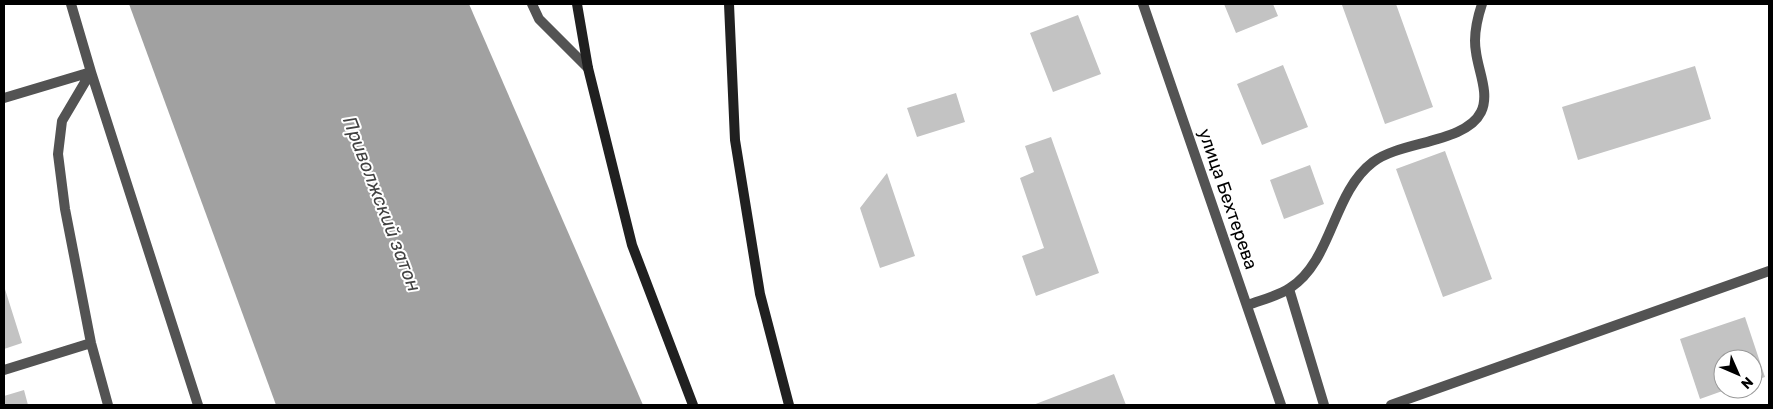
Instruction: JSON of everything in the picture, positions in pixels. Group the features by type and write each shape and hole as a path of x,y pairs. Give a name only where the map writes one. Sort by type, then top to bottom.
{"main road":[{"path":"577,4 588,68 632,245 694,405"},
{"path":"729,4 735,140 760,294 789,405"}],"street":[{"path":"71,4 198,405"},
{"path":"532,4 539,19 588,68"},
{"name":"улица Бехтерева","path":"1143,4 1281,405"},
{"path":"1248,305 1289,289 1303,278 1314,262 1350,192 1371,164 1384,154 1464,129 1481,113 1484,91 1475,50 1476,20 1482,4"},
{"path":"4,98 91,72"},
{"path":"91,72 62,121 58,154 65,209 90,343 108,405"},
{"path":"1391,405 1769,270"},
{"path":"1289,289 1324,405"},
{"path":"4,370 90,343"}],"water":[{"name":"Приволжский затон","path":"129,4 469,4 643,405 276,405"}],"building":[{"path":"1224,4 1273,4 1278,16 1236,33"},
{"path":"1396,4 1433,107 1385,124 1342,5"},
{"path":"1078,15 1101,74 1053,92 1030,33"},
{"path":"1283,65 1308,127 1262,145 1237,84"},
{"path":"1695,66 1711,119 1578,160 1562,107"},
{"path":"956,93 965,122 917,137 907,108"},
{"path":"1051,137 1099,273 1036,296 1022,256 1044,248 1020,178 1034,172 1025,146"},
{"path":"1445,151 1492,279 1443,297 1396,169"},
{"path":"1310,165 1324,204 1284,219 1270,180"},
{"path":"887,173 915,256 880,268 860,208"},
{"path":"4,286 22,343 4,349"},
{"path":"1745,317 1756,349 1713,349 1713,394 1700,399 1680,339"},
{"path":"1114,374 1126,405 1033,405"},
{"path":"24,390 28,405 4,405 4,396"}]}
